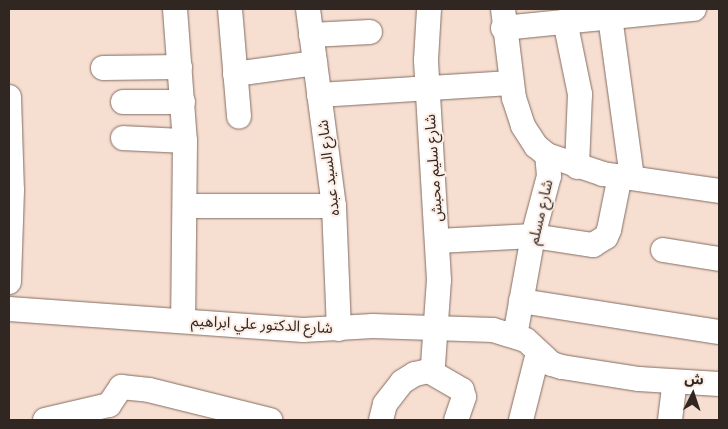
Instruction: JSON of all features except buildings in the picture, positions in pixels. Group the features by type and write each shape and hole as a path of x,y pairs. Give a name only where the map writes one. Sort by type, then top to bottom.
{"street":[{"path":"176,9 185,141 183,319"},
{"path":"230,9 239,117"},
{"name":"شارع السيد عبده","path":"308,9 334,206 339,329"},
{"name":"شارع سليم محبش","path":"429,9 428,88 438,241 436,327 433,365 429,371"},
{"path":"694,9 598,15 565,22 503,18 511,83 524,126 536,146 547,155 577,168 719,191"},
{"path":"438,241 533,236 586,246 600,242 609,230 626,177 598,15"},
{"path":"565,22 580,94 577,168"},
{"path":"311,35 370,32"},
{"path":"235,74 315,63"},
{"path":"103,68 180,67"},
{"path":"319,95 511,83"},
{"path":"9,97 9,282"},
{"path":"123,102 183,102"},
{"path":"123,138 185,141"},
{"name":"شارع مسلم","path":"515,336 533,236 549,176 547,155"},
{"path":"185,206 334,206"},
{"path":"662,250 719,259"},
{"path":"521,301 719,332"},
{"name":"شارع الدكتور علي ابراهيم","path":"9,309 183,319 303,330 436,327 493,330 526,340 552,364 562,367 674,382 719,384"},
{"path":"521,420 538,353"},
{"path":"381,420 385,404 402,382 415,374 429,371 462,390 464,398 458,419"},
{"path":"670,420 674,382"},
{"path":"119,388 149,390 224,414 270,420"},
{"path":"45,420 109,405 119,388"},
{"path":"119,388 123,420"}]}
